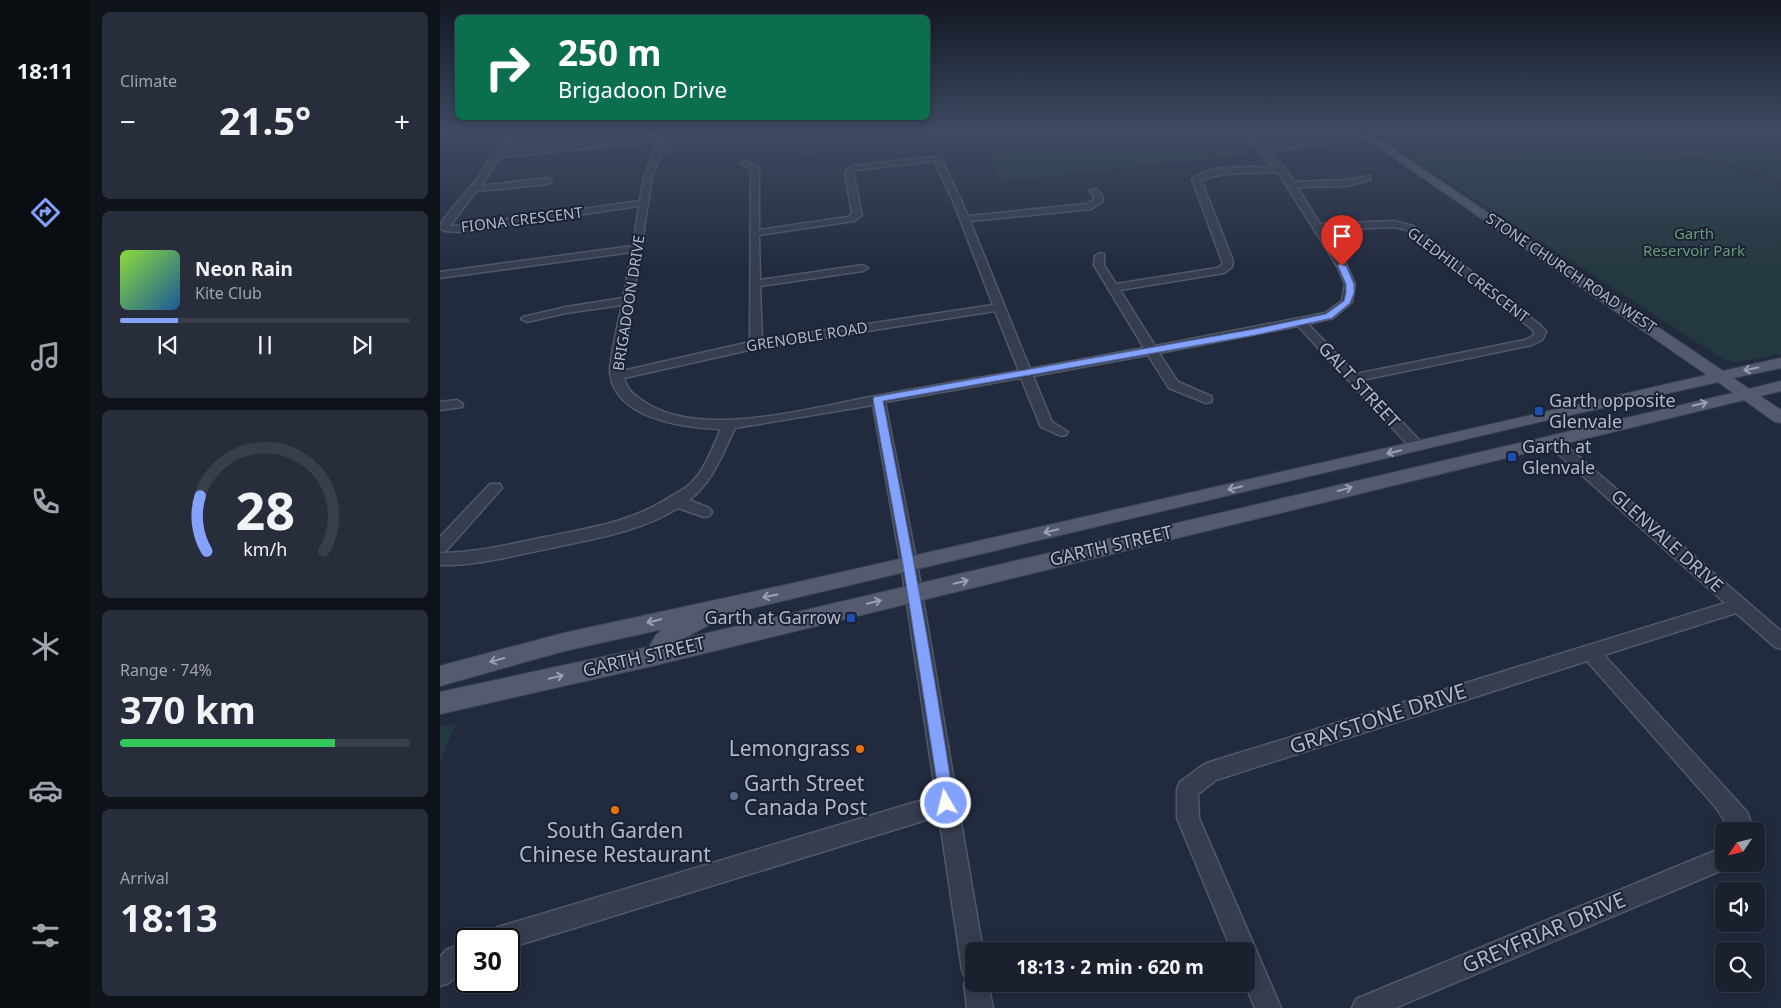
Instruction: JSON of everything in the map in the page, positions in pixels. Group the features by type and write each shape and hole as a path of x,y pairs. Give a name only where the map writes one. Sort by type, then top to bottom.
{"main road":[{"name":"STONE CHURCH ROAD WEST","path":"1429,177 1721,375 1781,418"},
{"name":"GARTH STREET","path":"440,676 564,642 909,564 1721,375 1781,363"},
{"name":"GARTH STREET","path":"440,703 656,655 1298,502 1384,479 1781,386"},
{"path":"1552,441 1550,433 1554,426 1652,391"},
{"path":"1459,436 1489,433 1521,434 1538,436 1552,441"},
{"path":"1384,479 1418,454 1417,446 1434,452 1488,456"},
{"path":"656,655 660,646 667,638 682,628 736,602"}],"street":[{"name":"FIONA CRESCENT","path":"482,177 446,222 445,228 470,228 645,203"},
{"name":"BRIGADOON DRIVE","path":"648,177 627,301 616,372 617,376 626,394 644,409 670,420 730,423 764,420 1301,323 1329,316 1347,302 1350,284 1342,266 1285,177"},
{"path":"755,177 756,344"},
{"path":"755,233 851,219 857,215 850,177"},
{"path":"947,177 1046,424 1060,432"},
{"path":"1113,288 1220,271 1228,265 1196,179 1199,177"},
{"path":"1291,185 1346,183 1367,178"},
{"path":"473,189 548,181"},
{"path":"964,219 1020,212 1088,207 1099,201 1098,195 1093,191"},
{"name":"GLEDHILL CRESCENT","path":"1317,227 1394,224 1410,228 1540,332 1538,338 1528,343 1352,378"},
{"path":"440,274 637,248"},
{"path":"1100,256 1098,265 1173,385 1206,399"},
{"path":"755,284 863,268"},
{"path":"527,319 566,310 627,301"},
{"name":"GRENOBLE ROAD","path":"617,376 756,344 999,307"},
{"name":"GALT STREET","path":"1301,323 1417,446"},
{"path":"878,399 914,593 969,942"},
{"path":"440,406 457,404"},
{"path":"440,559 458,560 481,557 615,529 642,520 697,486 705,477 730,423"},
{"name":"GLENVALE DRIVE","path":"1552,441 1781,642"},
{"path":"440,547 495,488"},
{"path":"675,501 704,512"},
{"name":"GRAYSTONE DRIVE","path":"1240,942 1188,818 1187,790 1210,772 1740,605"},
{"path":"1590,652 1720,797 1740,822"},
{"path":"520,932 946,803"},
{"name":"GREYFRIAR DRIVE","path":"1365,1008 1715,862"},
{"path":"440,974 455,959"},
{"path":"1255,977 1268,1008"},
{"path":"977,992 980,1008"}],"green space":[{"path":"999,177 1045,177 1001,182"},
{"name":"Garth Reservoir Park","path":"1441,177 1761,177 1773,181 1781,187 1781,354 1737,362 1726,361"},
{"name":"Garth Reservoir Park","path":"1772,177 1781,177 1781,182"},
{"path":"456,723 440,763 440,727"}],"place":[{"name":"Garth opposite Glenvale","path":"1539,411"},
{"name":"Garth at Glenvale","path":"1512,457"},
{"name":"Garth at Garrow","path":"851,618"},
{"name":"Lemongrass","path":"860,749"},
{"name":"Garth Street Canada Post","path":"734,796"},
{"name":"South Garden Chinese Restaurant","path":"615,810"}],"route":[{"path":"946,803 914,593 878,399 1255,332 1329,316 1347,302 1350,293 1350,284 1342,266"}]}
